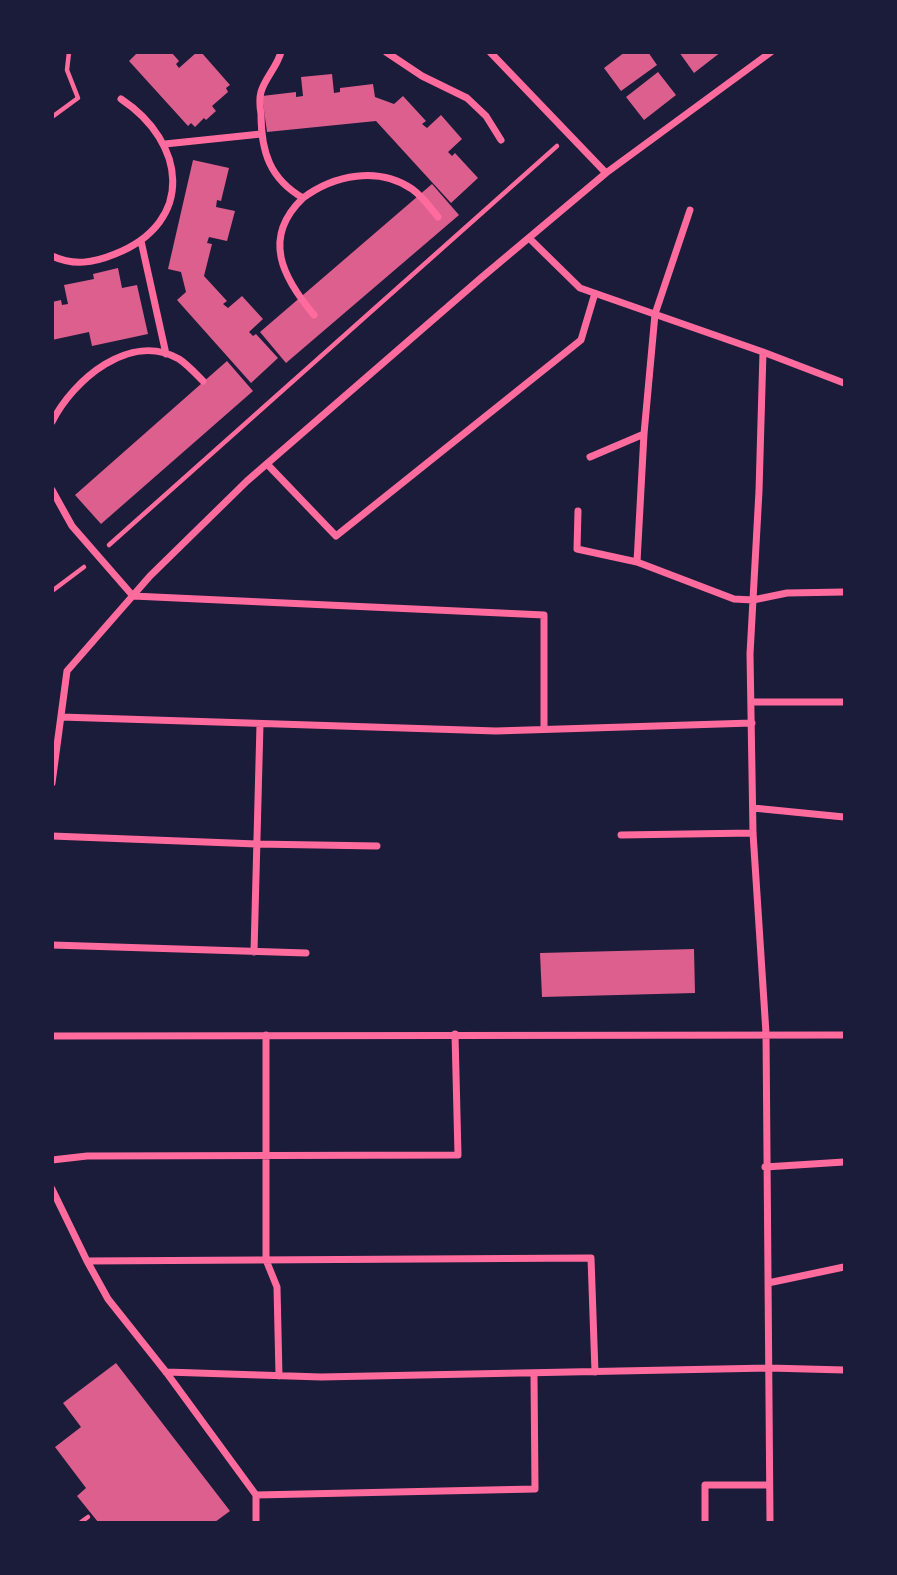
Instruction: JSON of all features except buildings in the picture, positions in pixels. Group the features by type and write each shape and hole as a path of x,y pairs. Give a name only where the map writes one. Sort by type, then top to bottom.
{"street":[{"path":"281,52 278,63 260,94 261,134 273,173 286,188 303,198"},
{"path":"386,52 412,70 467,98 486,116 501,140"},
{"path":"490,52 606,173"},
{"path":"52,783 67,671 150,576 267,464 481,278 606,173 771,52"},
{"path":"52,256 81,264 103,259 141,241 153,230 164,212 173,190 173,167 164,144 139,111 121,99"},
{"path":"164,144 261,134"},
{"path":"314,315 291,285 280,257 280,239 284,225 291,210 303,198 333,181 376,176 414,190 438,217"},
{"path":"637,562 644,434 655,314 690,209"},
{"path":"530,239 580,288 845,383"},
{"path":"141,241 166,354"},
{"path":"267,464 336,536 581,340 595,293"},
{"path":"52,422 65,399 86,376 113,360 140,352 153,351 180,360 203,381"},
{"path":"763,352 750,654 753,833 766,1033 769,1522"},
{"path":"590,457 644,434"},
{"path":"52,490 72,526 133,596 544,615 544,729"},
{"path":"578,510 577,549 637,562 734,599 753,600 786,593 845,592"},
{"path":"751,702 845,702"},
{"path":"61,717 496,731 752,723"},
{"path":"254,951 260,724"},
{"path":"753,808 845,817"},
{"path":"621,835 753,833"},
{"path":"52,836 377,846"},
{"path":"52,945 306,953"},
{"path":"52,1160 87,1156 458,1155 455,1034"},
{"path":"266,1035 266,1260 277,1287 279,1376"},
{"path":"52,1036 845,1035"},
{"path":"765,1167 845,1162"},
{"path":"52,1189 86,1261 108,1299 166,1372 256,1495 256,1522"},
{"path":"86,1261 592,1258 595,1372"},
{"path":"768,1283 845,1267"},
{"path":"166,1372 279,1376 534,1374 769,1368 845,1370"},
{"path":"256,1495 535,1489 534,1374"},
{"path":"705,1522 705,1485 768,1485"}],"path":[{"path":"52,117 78,98 67,70 69,52"},
{"path":"52,591 97,555 569,135"},
{"path":"81,1522 88,1517"}]}
